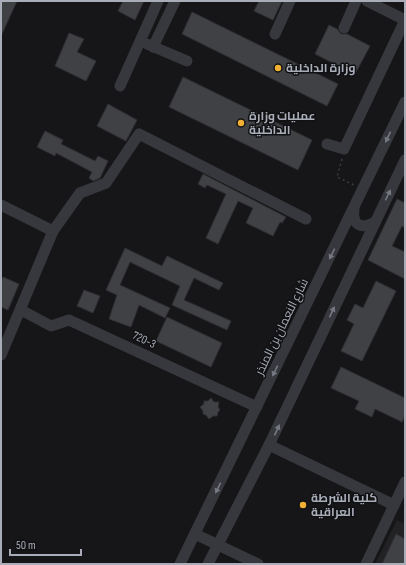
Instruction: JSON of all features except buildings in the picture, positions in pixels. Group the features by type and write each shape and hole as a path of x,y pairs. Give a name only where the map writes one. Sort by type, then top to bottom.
{"street":[{"path":"120,86 158,1"},
{"path":"153,47 175,1"},
{"path":"275,34 290,1"},
{"path":"344,28 356,1"},
{"path":"327,144 344,149 405,20 367,1"},
{"path":"141,41 186,61"},
{"name":"شارع النعمان بن المنذر","path":"180,564 405,102"},
{"path":"1,355 53,231 80,193 106,183 140,134 306,219"},
{"path":"208,564 269,445 374,222 405,160"},
{"path":"1,205 53,231"},
{"path":"354,209 354,218 359,225 367,226 374,222"},
{"name":"720-3","path":"21,310 51,326 69,320 257,407"},
{"path":"269,445 394,505"},
{"path":"366,564 405,482"},
{"path":"195,534 258,564"}],"path":[{"path":"344,149 337,177 363,190"}],"shaded area":[{"path":"397,520 405,524 405,564 375,564"}],"place":[{"name":"وزارة الداخلية","path":"278,68"},
{"name":"عمليات وزارة الداخلية","path":"241,123"},
{"name":"كلية الشرطة العراقية","path":"303,505"}]}
